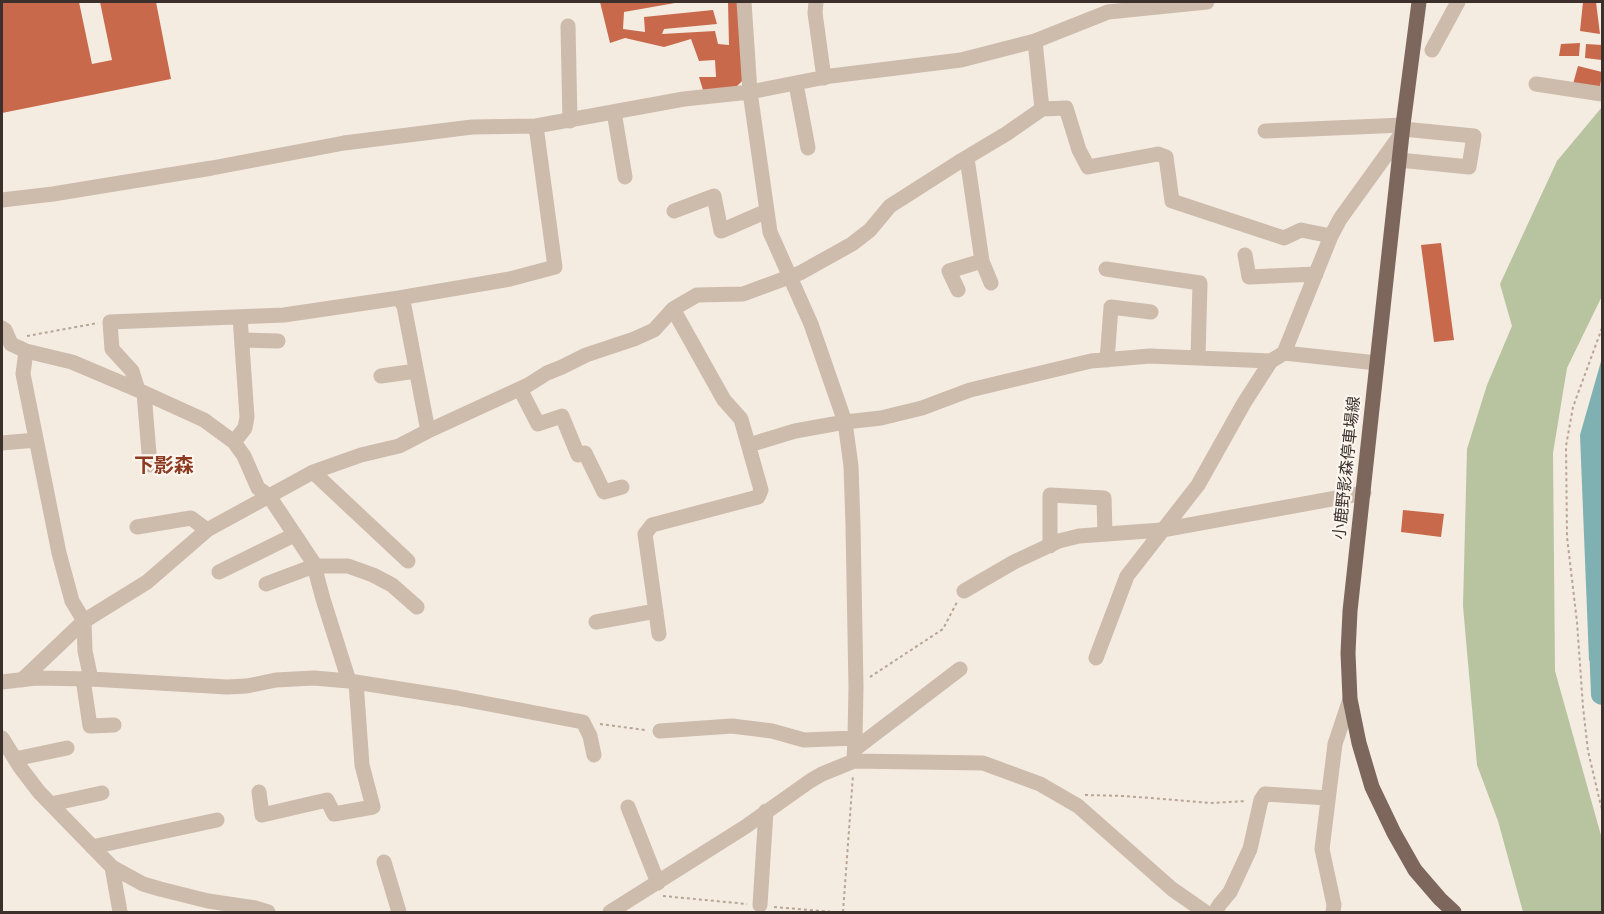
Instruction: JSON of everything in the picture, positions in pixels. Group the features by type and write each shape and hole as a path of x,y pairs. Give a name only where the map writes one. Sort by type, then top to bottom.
{"main road":[{"name":"小鹿野影森停車場線","path":"1419,2 1399,160 1350,611 1348,652 1350,699 1359,743 1372,787 1415,870 1454,912"}],"street":[{"path":"744,2 750,92 770,232 811,324 845,422 851,466 856,687 855,749"},
{"path":"816,2 815,13 824,78"},
{"path":"2,200 212,168 344,143 472,127 536,126 684,99 750,92 824,78 960,60 1035,41 1097,9 1108,12 1128,6 1207,2"},
{"path":"1432,50 1458,2"},
{"path":"568,26 570,121"},
{"path":"1035,41 1042,109"},
{"path":"796,84 808,148"},
{"path":"1536,84 1602,94"},
{"path":"22,680 84,621 147,582 207,531 269,496 314,472 361,455 399,446 586,355 654,330 673,309 697,295 743,294 790,277 820,262 852,244 870,230 890,206 1042,109 1066,108 1078,150 1088,167 1158,154 1166,157 1172,201 1284,238 1301,230 1331,236"},
{"path":"614,112 625,177"},
{"path":"150,465 141,392 132,371 112,349 110,322 284,315 510,279 555,267 536,126"},
{"path":"1096,658 1127,576 1198,485 1244,403 1277,357 1340,219 1403,129"},
{"path":"1264,130 1403,129 1474,135 1469,167 1399,160"},
{"path":"967,158 982,261 991,283"},
{"path":"674,211 714,196 721,231 767,211"},
{"path":"1245,255 1249,277 1316,274"},
{"path":"958,290 949,271 982,261"},
{"path":"1106,269 1200,283 1198,358"},
{"path":"399,298 404,306 428,431"},
{"path":"1107,360 1111,307 1151,312"},
{"path":"659,634 645,534 652,525 758,497 761,490 741,419 724,400 673,309"},
{"path":"234,442 245,428 247,417 240,317"},
{"path":"6,334 11,344 26,351 72,362 204,420 234,442 244,456 258,488 269,496 313,562 323,599 353,682 362,765 373,807 334,814 327,800 262,815 259,792"},
{"path":"242,340 278,341"},
{"path":"26,351 23,374 59,553 72,601 84,621 90,726 114,725"},
{"path":"749,445 795,431 881,418 922,408 970,390 1091,361 1150,356 1277,357 1377,363"},
{"path":"381,376 416,372"},
{"path":"519,389 538,424 562,416 578,455 585,453 603,492 622,487"},
{"path":"2,443 36,440"},
{"path":"314,472 408,561"},
{"path":"964,591 1014,561 1079,536 1162,530 1364,493"},
{"path":"1050,546 1050,495 1104,498 1105,534"},
{"path":"136,527 191,518 207,531"},
{"path":"219,572 294,535"},
{"path":"266,584 314,567 348,567 373,575 392,585 417,607"},
{"path":"596,622 656,611"},
{"path":"610,912 660,889 766,811 822,774 960,669"},
{"path":"2,682 36,678 87,679 227,687 247,686 276,680 314,678 353,682 458,698 583,722 590,736 594,755"},
{"path":"1333,912 1334,905 1322,849 1335,744 1350,699"},
{"path":"660,730 732,726 772,731 804,740 855,749 983,764 1040,784 1078,806 1172,889 1205,912"},
{"path":"2,738 39,792 112,867 143,884 160,889 268,912"},
{"path":"15,759 67,748"},
{"path":"51,804 102,793"},
{"path":"1215,912 1230,892 1250,849 1261,800 1266,794 1328,798"},
{"path":"628,807 660,889"},
{"path":"760,905 766,811"},
{"path":"92,847 217,820"},
{"path":"384,862 399,912"},
{"path":"112,867 120,912"}],"path":[{"path":"6,334 110,322"},
{"path":"1602,328 1573,407 1566,446 1567,537 1577,622 1583,707 1588,751 1602,809"},
{"path":"856,687 943,629 964,591"},
{"path":"583,722 660,730"},
{"path":"843,912 855,749"},
{"path":"1078,806 1086,794 1211,803 1261,800"},
{"path":"660,889 760,905 835,912"}],"green space":[{"path":"1602,107 1602,296 1567,368 1553,453 1555,671 1602,839 1602,912 1523,912 1498,821 1477,765 1463,606 1467,449 1487,385 1512,326 1500,284 1557,161"}],"water":[{"path":"1602,358 1602,675 1589,660 1580,435"}],"building":[{"path":"2,2 79,2 92,64 112,60 100,2 156,2 171,79 2,113"},
{"path":"600,2 675,2 624,12 623,29 645,32 644,17 713,10 717,24 664,29 662,34 715,31 718,44 729,45 728,2 737,2 746,77 735,88 703,90 699,77 716,77 715,60 699,61 691,39 664,47 625,38 610,43"},
{"path":"1583,2 1596,2 1600,34 1580,31"},
{"path":"1580,43 1579,56 1559,56 1561,44"},
{"path":"1586,44 1602,45 1602,60 1585,58"},
{"path":"1578,66 1602,72 1600,88 1573,84"},
{"path":"1441,243 1454,340 1434,342 1421,245"},
{"path":"1403,510 1444,514 1441,537 1401,532"}],"waterway":[{"path":"1600,644 1602,694"}],"district":[{"name":"下影森","path":"164,467"}]}
